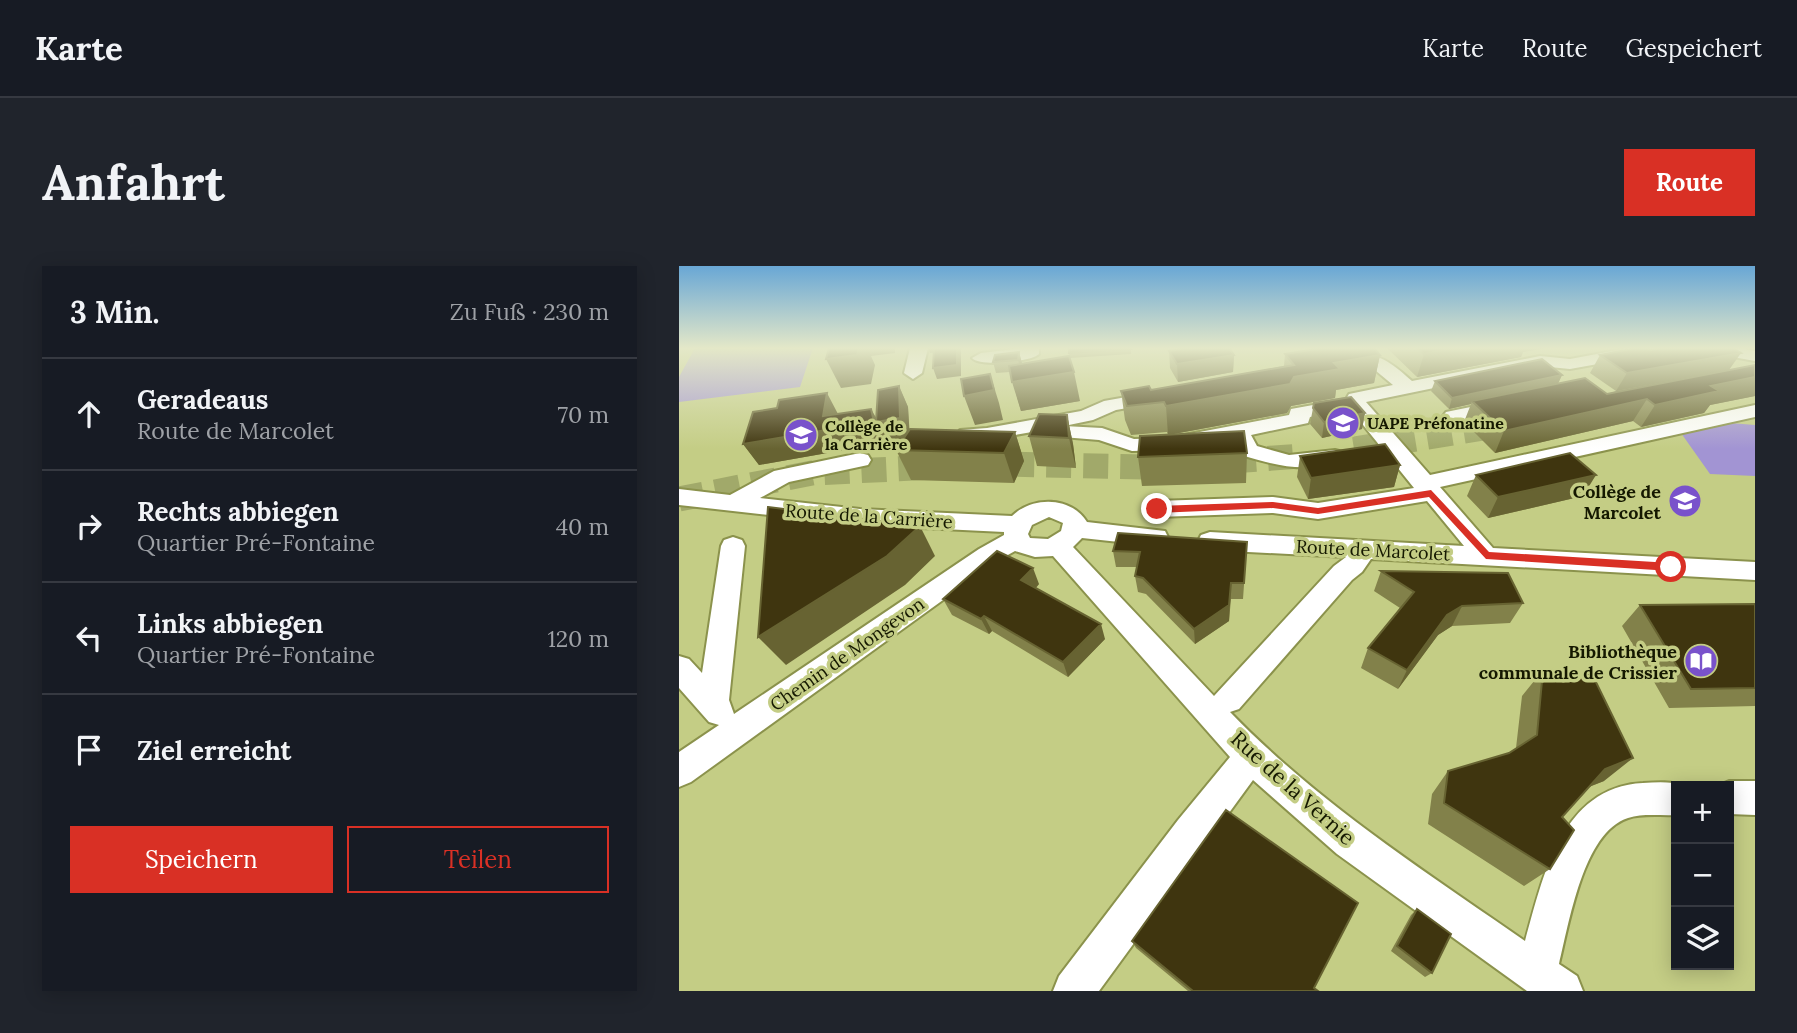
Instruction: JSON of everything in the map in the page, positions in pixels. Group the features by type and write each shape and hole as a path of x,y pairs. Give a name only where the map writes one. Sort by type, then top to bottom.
{"street":[{"path":"1401,382 1407,387"},
{"path":"1433,382 1362,394 1356,398 1356,403 1374,451 1427,489 1486,556"},
{"path":"947,434 987,434 1011,430 1086,416 1111,405 1177,394"},
{"path":"1453,416 1528,401"},
{"path":"1011,430 1103,434 1132,445 1180,443 1301,419 1298,413 1356,403"},
{"path":"1157,509 1273,505 1318,511 1427,489 1755,411"},
{"path":"1239,432 1249,450 1288,462 1374,451"},
{"path":"732,504 782,476 860,460"},
{"name":"Route de la Carrière","path":"679,497 1018,532"},
{"path":"1049,509 1072,516 1067,537 1049,549 1029,548 1018,532 1031,514 1049,509"},
{"name":"Chemin de Mongevon","path":"679,771 1018,532"},
{"name":"Route de Marcolet","path":"1067,537 1181,539 1755,572"},
{"name":"Rue de la Vernie","path":"1067,537 1074,566 1251,757 1350,841 1549,982"},
{"path":"713,704 733,546"},
{"path":"1228,700 1343,573 1354,567 1360,556 1360,549"},
{"path":"679,668 737,730"},
{"path":"1074,991 1251,757"},
{"path":"1734,798 1755,798"},
{"path":"1549,982 1566,862 1575,846 1606,811 1616,804 1625,801 1671,799"}],"shaded area":[{"path":"679,382 802,382 800,387 679,402"},
{"path":"1730,423 1755,425 1755,476 1710,474 1681,433"}],"building":[{"path":"962,382 992,382 994,390 964,396"},
{"path":"1198,382 1291,382 1166,406 1164,402 1127,406 1121,391 1149,386 1151,390"},
{"path":"1436,382 1529,382 1452,398"},
{"path":"1566,382 1590,382 1607,394 1669,382 1731,382 1711,386 1719,391 1655,405 1647,399 1504,431 1472,401"},
{"path":"899,386 900,418 876,422 878,390"},
{"path":"827,393 823,416 871,409 874,422 743,444 753,412 777,408 779,400"},
{"path":"1351,397 1365,413 1324,422 1313,408 1314,403"},
{"path":"1039,414 1067,415 1069,438 1029,436"},
{"path":"910,429 1015,432 1004,453 896,450"},
{"path":"1244,431 1247,453 1138,457 1140,436"},
{"path":"1385,444 1400,465 1311,478 1300,456"},
{"path":"1570,453 1596,475 1498,497 1476,475"},
{"path":"768,507 920,526 887,556 758,637"},
{"path":"1118,533 1247,542 1244,583 1231,583 1229,605 1194,629 1143,578 1135,576 1140,552 1113,551"},
{"path":"997,551 1033,568 1021,580 1101,624 1063,662 984,616 981,619 943,599"},
{"path":"1381,571 1508,573 1523,603 1462,606 1447,615 1407,670 1368,648 1414,592"},
{"path":"1755,604 1755,688 1691,689 1640,605"},
{"path":"1543,670 1592,674 1633,758 1605,769 1562,817 1574,830 1550,869 1444,803 1448,771 1509,753 1537,735"},
{"path":"1226,810 1358,903 1314,988 1318,991 1193,991 1132,941"},
{"path":"1417,909 1451,934 1432,973 1397,946"}],"tunnel":[{"path":"1354,449 1520,422"},
{"path":"679,499 812,473 998,464 1149,467 1302,456"}],"place":[{"name":"UAPE Préfonatine","path":"1343,423"},
{"name":"Collège de la Carrière","path":"801,435"},
{"name":"Collège de Marcolet","path":"1685,501"},
{"name":"Bibliothèque communale de Crissier","path":"1701,661"}],"route":[{"path":"1157,509 1273,505 1318,511 1431,494 1486,556 1671,567"}]}
